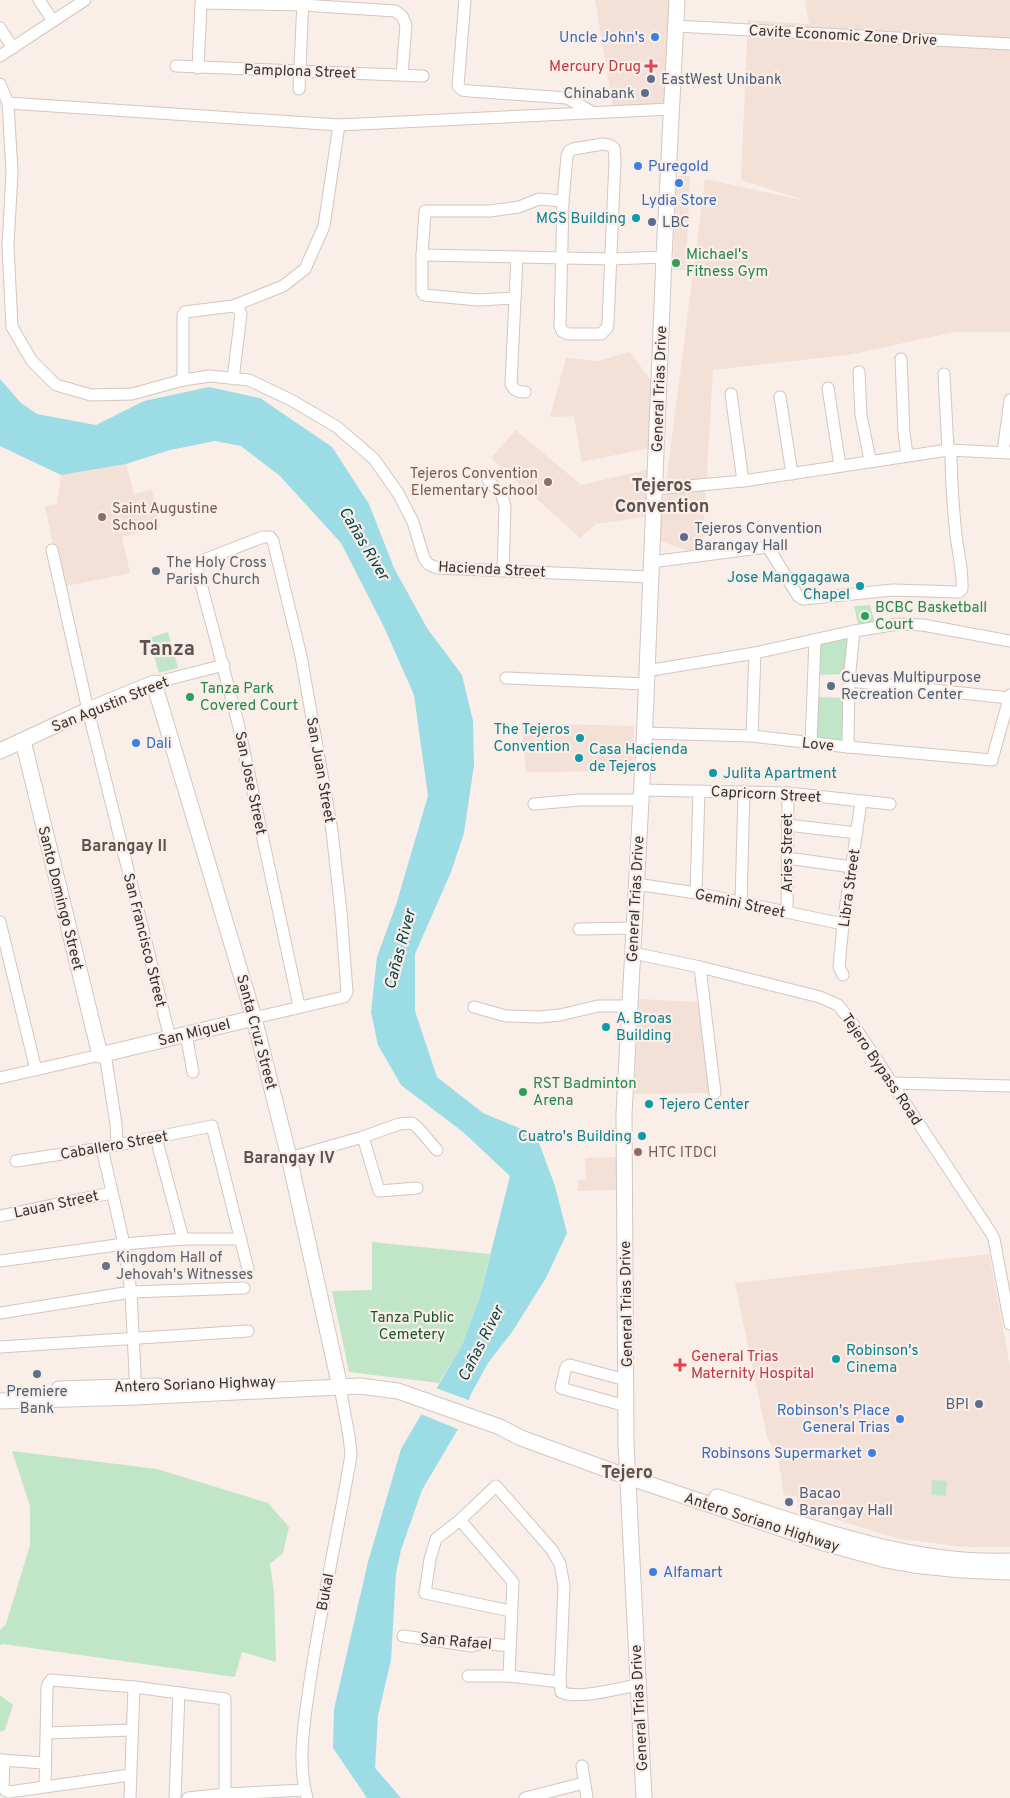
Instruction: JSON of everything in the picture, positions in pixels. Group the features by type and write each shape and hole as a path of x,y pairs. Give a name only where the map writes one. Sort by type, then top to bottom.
{"main road":[{"name":"General Trias Drive","path":"644,1798 627,1473 624,1114 644,734 676,0"},
{"name":"San Agustin Street","path":"0,751 88,710 154,683"},
{"name":"Santa Cruz Street","path":"154,683 254,1018 289,1158 339,1383"},
{"name":"Santo Domingo Street","path":"22,741 102,1055"},
{"name":"San Miguel","path":"102,1055 254,1018"},
{"name":"Antero Soriano Highway","path":"0,1401 135,1392 339,1383 361,1377 389,1385 501,1425 523,1435 808,1538 886,1560 912,1565 1010,1572"},
{"name":"Antero Soriano Highway","path":"0,1392 135,1392"},
{"name":"Antero Soriano Highway","path":"412,1394 468,1425 497,1436 523,1435"},
{"name":"Antero Soriano Highway","path":"627,1473 873,1545 937,1556 1010,1561"}],"street":[{"path":"39,0 54,21"},
{"path":"0,56 85,0"},
{"path":"465,0 458,86 462,90 567,98 593,112"},
{"path":"198,68 201,3 303,2 395,11 402,16 406,25 402,75"},
{"path":"299,89 303,2"},
{"name":"Cavite Economic Zone Drive","path":"675,26 1010,44"},
{"path":"0,28 13,48"},
{"name":"Pamplona Street","path":"176,66 423,76"},
{"name":"Hacienda Street","path":"0,84 8,103 12,172 8,246 12,327 32,360 56,385 90,395 132,394 183,380 210,376 249,380 291,400 337,427 374,459 398,493 413,522 424,558 428,564 437,568 650,577"},
{"path":"8,103 339,125 671,109"},
{"path":"183,380 183,315 185,312 234,306 283,286 305,269 324,226 339,125"},
{"path":"603,144 614,148 608,323 604,332 597,335 568,334 560,329 563,200 569,151 603,144"},
{"path":"515,298 478,300 424,295 422,292 422,255 425,211 490,211 519,207 539,200 563,200"},
{"path":"422,255 611,259 664,258"},
{"path":"517,257 511,384 514,390 525,392"},
{"path":"233,378 241,314 239,309 234,306"},
{"path":"901,359 904,433 908,455"},
{"path":"859,372 861,415 870,460"},
{"path":"651,562 768,547 798,596 803,599 893,590 959,592 962,589 963,577 956,538 944,374"},
{"path":"828,388 840,466"},
{"path":"731,394 743,481"},
{"path":"780,397 792,474"},
{"path":"654,489 743,481 870,460 950,450 1006,453 1010,400"},
{"path":"488,480 502,495 506,507 504,571"},
{"name":"San Juan Street","path":"198,563 263,537 270,538 273,541 301,656 332,831 341,912 346,995"},
{"name":"San Francisco Street","path":"52,550 88,710 170,1038"},
{"name":"San Jose Street","path":"198,563 197,572 224,665 238,723 299,1006"},
{"path":"506,678 646,677 854,631 899,624 923,625 1010,641"},
{"path":"848,747 849,681 854,631"},
{"path":"811,743 815,640"},
{"path":"752,736 755,654"},
{"name":"San Agustin Street","path":"154,683 224,665"},
{"path":"849,681 1010,696 1008,712"},
{"name":"Love","path":"644,734 752,736 992,760 1008,712"},
{"path":"696,893 699,791"},
{"name":"Capricorn Street","path":"534,804 699,791 788,793 890,804"},
{"path":"741,902 744,791"},
{"name":"Aries Street","path":"787,912 788,793"},
{"name":"Libra Street","path":"843,975 839,967 861,802"},
{"path":"787,825 857,832"},
{"path":"787,858 852,867"},
{"name":"Gemini Street","path":"636,884 696,893 844,924"},
{"path":"0,922 36,1070"},
{"path":"579,929 634,928"},
{"name":"Tejero Bypass Road","path":"633,953 700,967 820,997 838,1005 893,1083 994,1238 1010,1324"},
{"path":"700,967 715,1093"},
{"name":"San Miguel","path":"254,1018 346,995"},
{"path":"474,1007 506,1016 540,1017 560,1015 598,1006 630,1006"},
{"path":"186,1034 193,1072"},
{"path":"0,1078 102,1055 116,1124 117,1146"},
{"path":"893,1083 1010,1086"},
{"path":"289,1158 363,1137 399,1124 412,1123 437,1150"},
{"name":"Caballero Street","path":"16,1161 117,1146 212,1126 241,1239"},
{"path":"363,1137 379,1192 417,1188"},
{"path":"156,1138 183,1239"},
{"path":"102,1148 124,1244 130,1292 135,1392"},
{"name":"Lauan Street","path":"0,1216 111,1193"},
{"path":"0,1261 124,1244 183,1239 241,1239 248,1269"},
{"path":"0,1312 130,1292 244,1288"},
{"path":"0,1347 248,1331"},
{"path":"626,1380 570,1364 566,1368 561,1388 626,1406"},
{"name":"Bukal","path":"306,1794 302,1745 315,1647 351,1455 350,1436 339,1383"},
{"path":"511,1611 425,1593 430,1559 436,1539 460,1520 496,1486 552,1550 560,1564 564,1586 560,1682 562,1692 581,1694 638,1685"},
{"path":"460,1520 513,1582 509,1676"},
{"name":"San Rafael","path":"402,1636 472,1646 481,1643 510,1646"},
{"path":"468,1676 509,1676 560,1682"},
{"path":"44,1786 47,1688 51,1680 134,1687 225,1699 225,1794"},
{"path":"130,1798 134,1687"},
{"path":"175,1798 179,1692"},
{"path":"47,1732 132,1730"},
{"path":"44,1763 2,1760 3,1787 9,1792 130,1775"},
{"path":"582,1766 587,1798"},
{"path":"526,1798 584,1783"},
{"path":"188,1798 225,1794 306,1794"}],"shaded area":[{"path":"595,0 670,0 665,105 613,108"},
{"path":"805,0 1010,0 1010,332 954,332 848,355 713,370 702,556 652,538 663,507 705,179 810,202 741,180 748,20 809,24"},
{"path":"676,176 690,176 686,270 673,270"},
{"path":"630,352 652,382 649,448 582,462 574,416 550,417 566,358 597,361"},
{"name":"Tejeros Convention Elementary School","path":"516,430 581,485 650,469 651,516 596,524 580,538 491,458"},
{"name":"Saint Augustine School","path":"126,464 134,494 152,490 160,527 122,537 130,573 62,587 45,506 57,504 61,475"},
{"name":"Casa Hacienda de Tejeros","path":"521,723 634,726 632,771 526,772"},
{"path":"639,999 698,1002 705,1007 713,1093 634,1094"},
{"path":"619,1157 620,1190 578,1191 578,1180 586,1180 585,1158"},
{"path":"989,1254 1010,1367 1010,1547 962,1547 896,1538 798,1508 797,1497 784,1495 778,1457 767,1437 735,1283"}],"green space":[{"name":"BCBC Basketball Court","path":"870,605 876,626 859,628 854,606"},
{"path":"168,632 178,668 159,673 149,638"},
{"path":"851,634 845,674 817,675 819,642"},
{"path":"816,697 846,698 845,740 815,738"},
{"name":"Tanza Public Cemetery","path":"372,1242 490,1254 479,1300 462,1345 439,1383 349,1372 332,1291 372,1290"},
{"path":"12,1451 157,1469 268,1503 289,1527 283,1553 270,1564 274,1593 276,1662 242,1652 235,1677 0,1645 0,1630 6,1624 30,1545 30,1506"},
{"path":"932,1480 947,1481 946,1496 931,1495"},
{"path":"0,1695 13,1705 5,1730 0,1732"}],"water":[{"name":"Cañas River","path":"0,379 21,403 37,414 96,425 144,401 209,387 260,398 332,447 369,504 394,568 427,628 462,675 473,721 474,765 464,833 451,872 415,954 415,1011 437,1077 483,1113 536,1135 555,1186 567,1233 546,1278 512,1332 488,1363 471,1394 458,1429 422,1490 401,1550 396,1573 391,1660 378,1716 375,1768 401,1798 367,1798 333,1748 334,1709 368,1562 401,1449 462,1345 479,1300 510,1176 463,1132 401,1085 378,1045 371,1012 377,957 396,905 428,796 414,695 384,627 341,543 280,476 241,446 215,441 170,450 126,464 61,475 0,446"}],"pier":[{"path":"433,1387 471,1401 460,1430 418,1413"}],"place":[{"name":"Uncle John's","path":"655,37"},
{"name":"Mercury Drug","path":"651,66"},
{"name":"EastWest Unibank","path":"651,79"},
{"name":"Chinabank","path":"645,93"},
{"name":"Puregold","path":"638,166"},
{"name":"Lydia Store","path":"679,183"},
{"name":"MGS Building","path":"636,218"},
{"name":"LBC","path":"652,222"},
{"name":"Michael's Fitness Gym","path":"676,263"},
{"name":"Tejeros Convention Elementary School","path":"548,482"},
{"name":"Saint Augustine School","path":"102,517"},
{"name":"Tejeros Convention Barangay Hall","path":"684,537"},
{"name":"The Holy Cross Parish Church","path":"156,571"},
{"name":"Jose Manggagawa Chapel","path":"860,586"},
{"name":"BCBC Basketball Court","path":"865,616"},
{"name":"Cuevas Multipurpose Recreation Center","path":"831,686"},
{"name":"Tanza Park Covered Court","path":"190,697"},
{"name":"The Tejeros Convention","path":"580,738"},
{"name":"Dali","path":"136,743"},
{"name":"Casa Hacienda de Tejeros","path":"579,758"},
{"name":"Julita Apartment","path":"713,773"},
{"name":"A. Broas Building","path":"606,1027"},
{"name":"RST Badminton Arena","path":"523,1092"},
{"name":"Tejero Center","path":"649,1104"},
{"name":"Cuatro's Building","path":"642,1136"},
{"name":"HTC ITDCI","path":"638,1152"},
{"name":"Kingdom Hall of Jehovah's Witnesses","path":"106,1266"},
{"name":"Robinson's Cinema","path":"836,1359"},
{"name":"General Trias Maternity Hospital","path":"680,1365"},
{"name":"Premiere Bank","path":"37,1374"},
{"name":"BPI","path":"979,1404"},
{"name":"Robinson's Place General Trias","path":"900,1419"},
{"name":"Robinsons Supermarket","path":"872,1453"},
{"name":"Bacao Barangay Hall","path":"789,1502"},
{"name":"Alfamart","path":"653,1572"}],"district":[{"name":"Tejeros Convention","path":"662,495"},
{"name":"Tanza","path":"167,648"},
{"name":"Barangay II","path":"124,845"},
{"name":"Barangay IV","path":"289,1157"},
{"name":"Tejero","path":"627,1472"}]}
